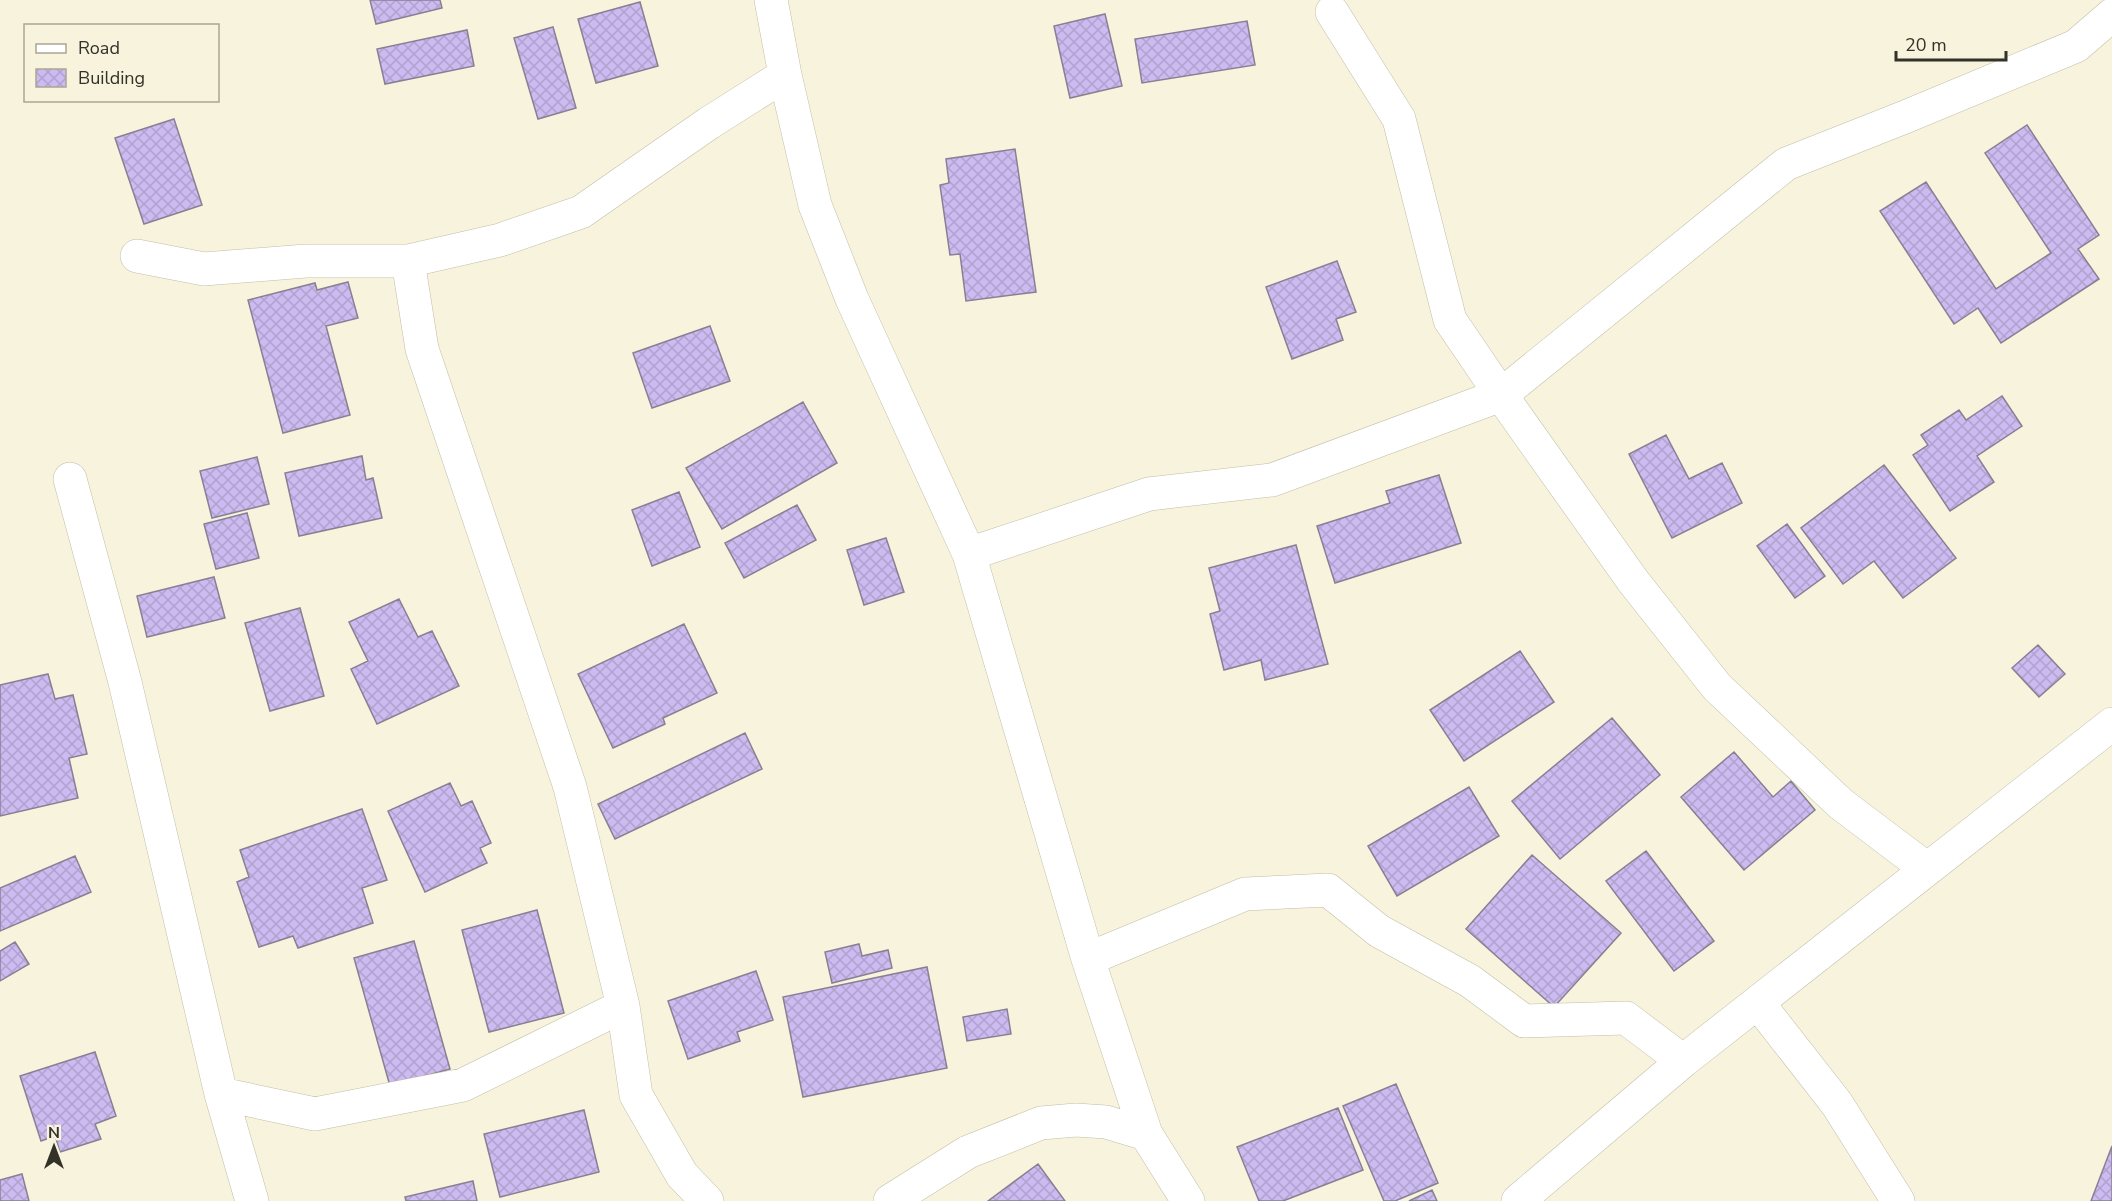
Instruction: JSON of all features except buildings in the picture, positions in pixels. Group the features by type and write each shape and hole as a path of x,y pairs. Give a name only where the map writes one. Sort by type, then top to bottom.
{"street":[{"path":"771,0 785,75 815,205 852,299 969,554 1088,959 1146,1134 1188,1201"},
{"path":"1332,12 1399,119 1450,320 1502,395 1634,582 1717,687 1841,804 1927,869"},
{"path":"969,554 1149,494 1272,480 1502,395 1670,256 1786,164 2076,46 2112,15"},
{"path":"136,256 204,269 306,261 408,261 500,240 581,212 709,123 785,75"},
{"path":"408,261 422,349 570,787 622,1006 636,1095 682,1175 707,1201"},
{"path":"70,479 128,693 221,1094 252,1201"},
{"path":"1518,1201 1683,1061 2112,724"},
{"path":"1088,959 1245,894 1328,890 1379,932 1470,981 1524,1021 1626,1018 1683,1061"},
{"path":"1758,1003 1837,1104 1898,1201"},
{"path":"221,1094 315,1114 463,1085 622,1006"},
{"path":"890,1201 968,1152 1041,1123 1076,1120 1106,1122 1146,1134"}]}
